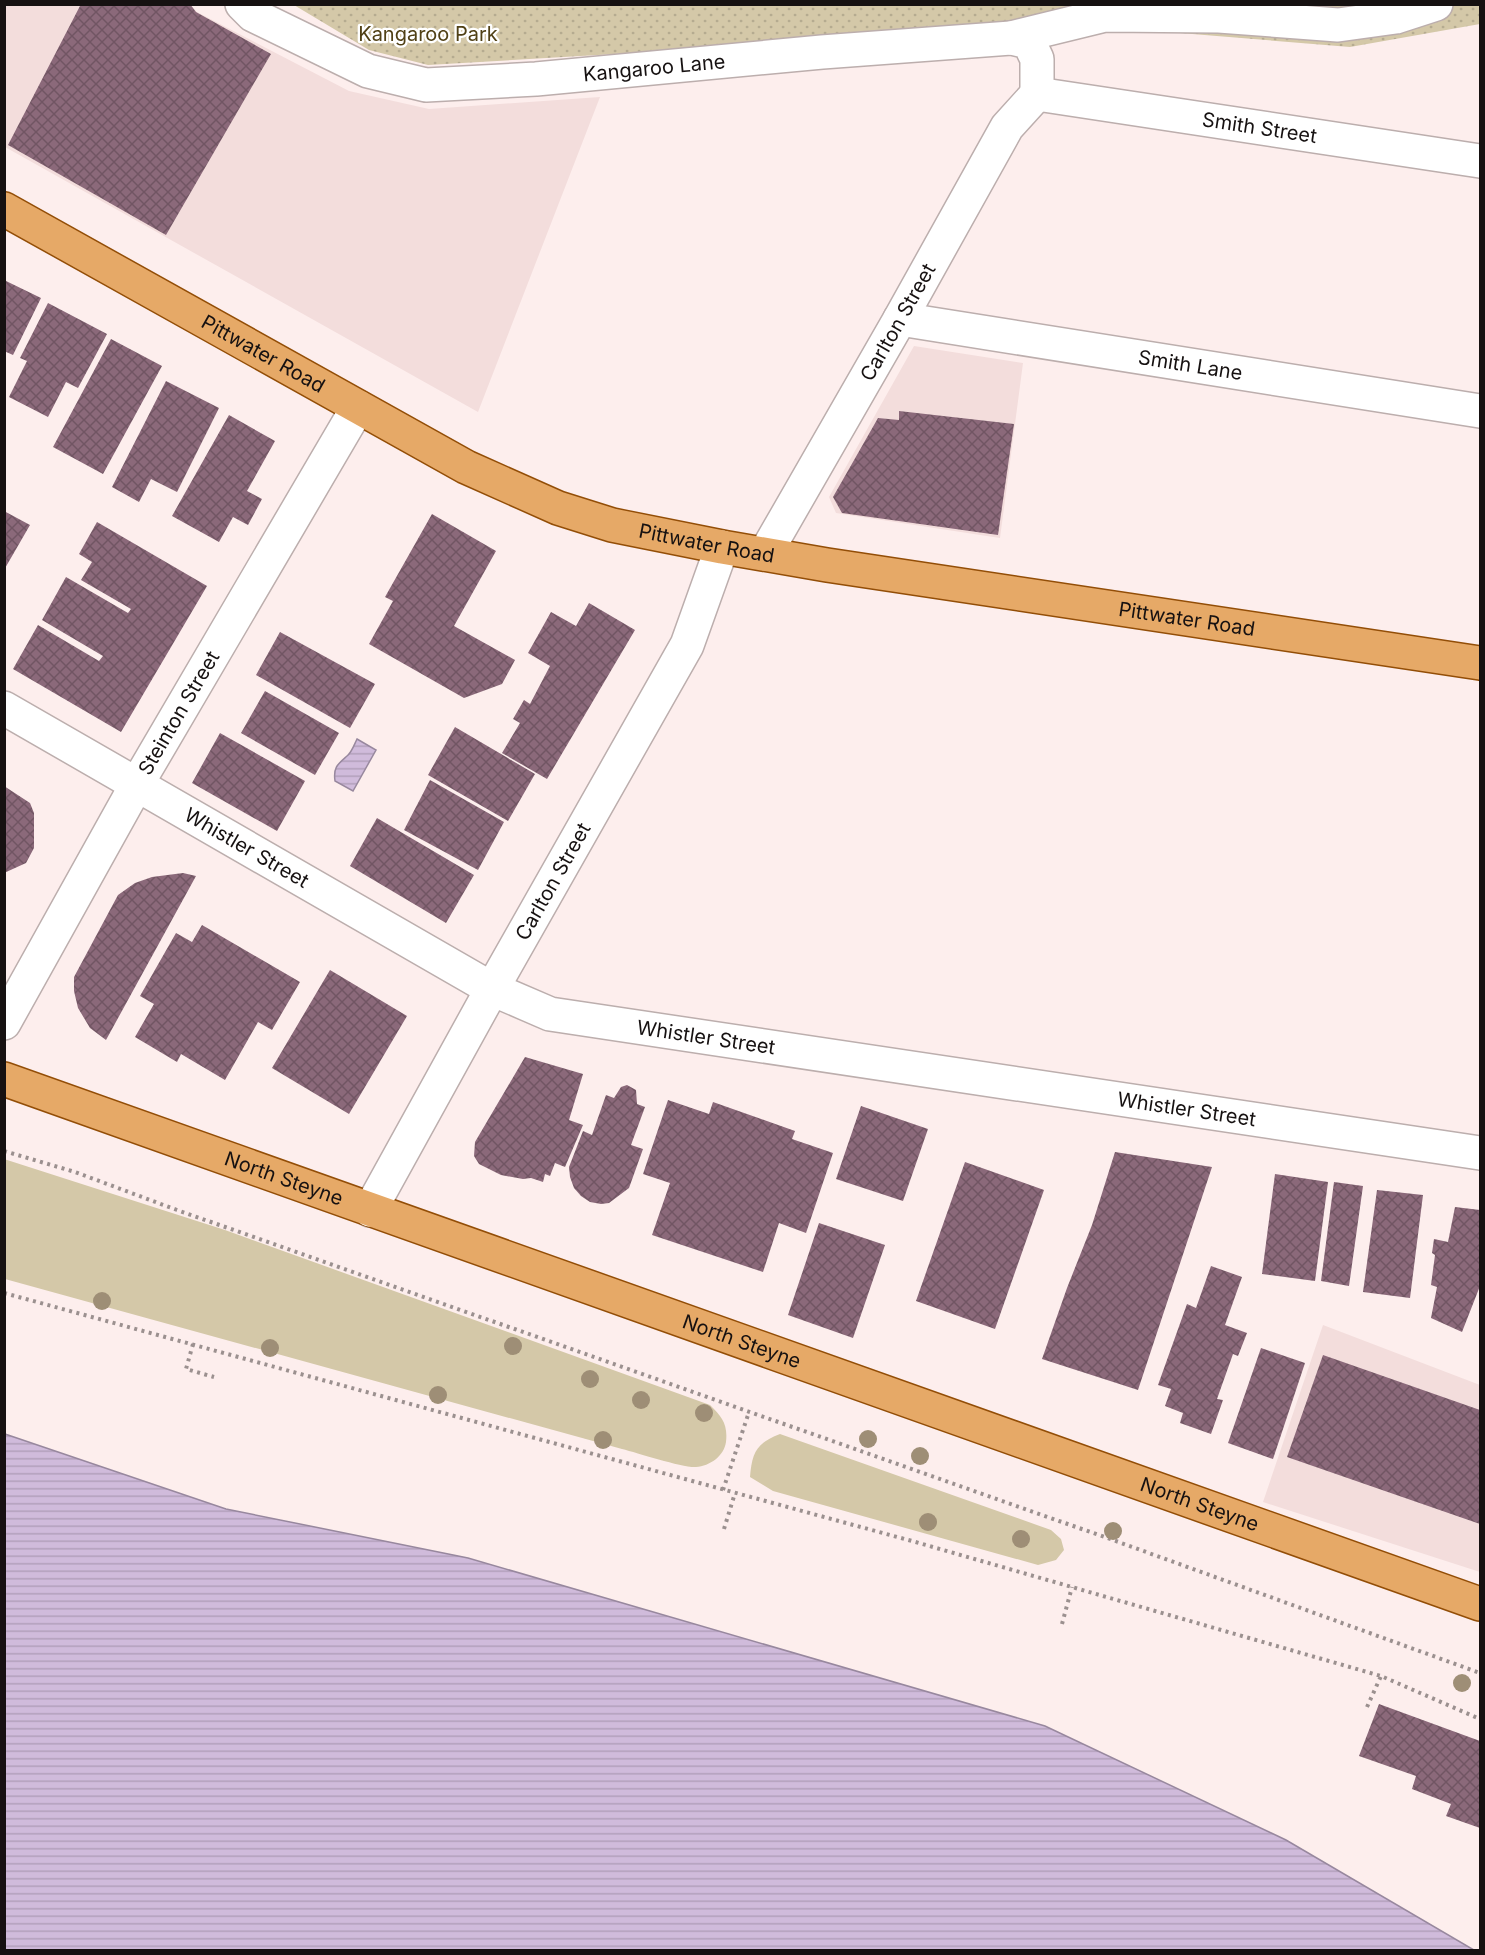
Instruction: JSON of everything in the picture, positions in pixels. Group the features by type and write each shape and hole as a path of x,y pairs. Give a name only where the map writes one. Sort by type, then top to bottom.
{"main road":[{"name":"Pittwater Road","path":"4,209 466,467 558,508 612,525 765,554 1480,663"},
{"name":"North Steyne","path":"4,1079 1480,1604"}],"street":[{"name":"Kangaroo Lane","path":"242,4 253,15 368,71 426,85 536,79 822,52 1011,38 1105,15 1220,16 1338,25 1396,17 1436,4"},
{"path":"1011,38 1029,42 1037,58 1037,94"},
{"name":"Smith Street","path":"1037,94 1480,161"},
{"name":"Carlton Street","path":"765,554 1007,127 1037,94"},
{"name":"Smith Lane","path":"900,319 1480,411"},
{"name":"Steinton Street","path":"4,1023 137,784 358,407"},
{"name":"Carlton Street","path":"370,1210 687,645 722,547"},
{"name":"Whistler Street","path":"4,708 492,989 550,1014 1480,1153"}],"path":[{"path":"4,1151 75,1172 1113,1540 1480,1673"},
{"path":"4,1293 735,1493 1381,1676 1480,1719"},
{"path":"193,1344 186,1369 214,1377"},
{"path":"723,1490 749,1412"},
{"path":"724,1529 735,1493"},
{"path":"1062,1624 1072,1587"},
{"path":"1367,1707 1381,1676"}],"shaded area":[{"path":"5,5 190,5 197,12 349,91 429,109 600,97 478,412 5,147"},
{"path":"914,346 1023,363 1000,538 836,513 829,497"},
{"path":"357,739 376,750 353,791 335,781 335,772"},
{"path":"1323,1325 1480,1385 1480,1572 1263,1502"},
{"path":"5,1434 226,1509 468,1558 1045,1726 1286,1840 1474,1950 5,1950"}],"green space":[{"name":"Kangaroo Park","path":"1480,4 1480,24 1350,47 1094,26 428,65 369,50 294,5"},
{"path":"4,1159 225,1230 710,1405 721,1417 725,1426 725,1447 716,1459 706,1465 696,1467 681,1465 5,1279"},
{"path":"780,1434 1051,1530 1061,1539 1064,1550 1056,1560 1038,1565 773,1491 750,1477 754,1455 760,1445"}],"building":[{"path":"81,4 190,4 196,12 271,54 166,235 8,145"},
{"path":"4,280 41,298 13,355 4,351"},
{"path":"48,303 107,334 78,388 66,382 48,417 9,397 27,361 20,358"},
{"path":"111,339 162,366 103,474 53,447"},
{"path":"166,381 219,408 177,492 151,479 139,502 112,487"},
{"path":"899,411 1014,424 998,535 842,513 833,497 878,418 899,420"},
{"path":"229,415 275,441 247,491 262,499 248,525 233,517 219,542 172,516"},
{"path":"4,511 30,525 4,570"},
{"path":"432,514 496,551 454,626 515,660 502,684 464,698 369,644 393,601 385,597"},
{"path":"97,522 207,586 121,732 13,669 38,625 99,661 103,656 42,620 66,577 128,613 131,609 81,580 92,562 79,554"},
{"path":"589,603 635,630 547,779 502,753 520,723 513,719 524,700 530,704 550,666 528,653 551,612 576,626"},
{"path":"280,632 375,684 350,728 256,675"},
{"path":"265,691 339,733 315,775 241,733"},
{"path":"455,727 535,774 508,821 428,775"},
{"path":"220,733 305,781 277,831 192,783"},
{"path":"430,780 504,822 478,870 404,830"},
{"path":"4,786 30,803 34,813 34,848 26,863 4,873"},
{"path":"377,818 474,875 446,923 350,866"},
{"path":"183,873 196,876 106,1040 90,1028 78,1008 74,977 118,895 135,883 152,877"},
{"path":"202,925 300,982 272,1030 258,1022 225,1080 181,1054 177,1062 135,1037 154,1004 140,996 176,933 192,942"},
{"path":"330,970 407,1016 349,1114 272,1068"},
{"path":"525,1057 583,1074 569,1120 583,1125 565,1167 555,1163 550,1176 545,1174 543,1182 531,1178 501,1175 479,1164 474,1156 475,1142"},
{"path":"627,1085 636,1090 637,1104 645,1107 631,1145 643,1149 629,1188 609,1203 590,1202 574,1188 569,1167 583,1131 592,1135 606,1095 614,1098 621,1087"},
{"path":"668,1100 709,1114 713,1102 795,1131 792,1139 833,1153 806,1233 779,1223 763,1272 652,1235 670,1183 643,1174"},
{"path":"861,1106 928,1129 903,1201 836,1179"},
{"path":"1115,1152 1212,1167 1138,1390 1042,1359 1092,1225"},
{"path":"965,1162 1044,1190 995,1329 916,1301"},
{"path":"1275,1174 1328,1182 1315,1281 1262,1274"},
{"path":"1334,1182 1363,1186 1349,1286 1321,1281"},
{"path":"1377,1190 1423,1195 1410,1298 1363,1292"},
{"path":"1455,1207 1480,1210 1480,1286 1462,1332 1431,1318 1437,1287 1431,1285 1435,1255 1432,1253 1434,1239 1448,1242"},
{"path":"819,1223 885,1245 853,1338 788,1315"},
{"path":"1211,1266 1242,1277 1225,1325 1247,1333 1238,1356 1233,1354 1217,1399 1223,1400 1211,1434 1180,1423 1183,1413 1165,1406 1171,1389 1158,1385 1187,1304 1196,1308"},
{"path":"1261,1348 1305,1363 1273,1459 1228,1443"},
{"path":"1323,1355 1480,1410 1480,1524 1287,1457"},
{"path":"1379,1704 1480,1741 1480,1828 1446,1816 1451,1804 1412,1789 1416,1776 1359,1756"}]}
